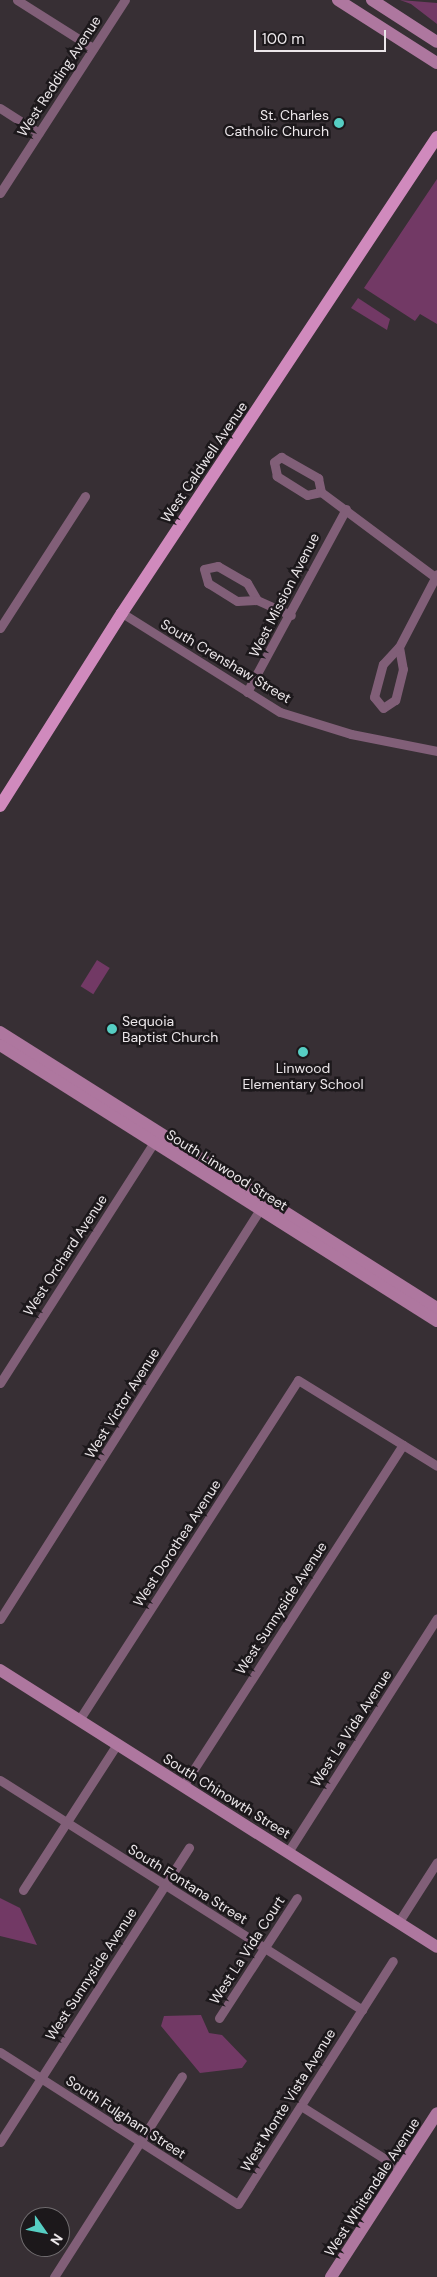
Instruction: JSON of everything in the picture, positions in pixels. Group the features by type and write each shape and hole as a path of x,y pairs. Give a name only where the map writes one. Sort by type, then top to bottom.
{"main road":[{"name":"West Caldwell Avenue","path":"0,806 122,613 437,137"}],"street":[{"path":"17,0 93,48"},
{"name":"West Redding Avenue","path":"0,193 125,0"},
{"path":"338,0 437,63"},
{"path":"372,0 437,42"},
{"path":"0,108 39,133"},
{"path":"321,492 307,495 277,476 274,462 288,458 318,478 321,492 436,576 399,647 383,664 374,697 383,708 395,700 401,677 399,647"},
{"path":"0,628 85,496"},
{"name":"West Mission Avenue","path":"246,692 291,615 346,510"},
{"path":"257,600 247,583 218,566 204,569 208,583 237,601 257,600 291,615"},
{"name":"South Crenshaw Street","path":"122,613 246,692 307,722 437,752"},
{"name":"South Linwood Street","path":"0,1032 215,1168 263,1205 360,1272 437,1321"},
{"name":"South Linwood Street","path":"0,1045 154,1142 437,1308"},
{"path":"154,1142 164,1143 215,1168"},
{"name":"West Orchard Avenue","path":"0,1383 154,1142"},
{"name":"West Victor Avenue","path":"0,1619 263,1205"},
{"path":"360,1272 437,1314"},
{"name":"West Dorothea Avenue","path":"79,1720 298,1380 403,1445"},
{"path":"403,1445 437,1466"},
{"name":"West Sunnyside Avenue","path":"183,1786 403,1445"},
{"name":"West La Vida Avenue","path":"288,1852 437,1618"},
{"name":"South Chinowth Street","path":"0,1670 437,1948"},
{"path":"23,1890 117,1744"},
{"name":"South Fontana Street","path":"0,1780 362,2010"},
{"name":"West Sunnyside Avenue","path":"0,2142 189,1848"},
{"path":"398,1923 437,1862"},
{"name":"West La Vida Court","path":"219,2018 297,1898"},
{"name":"West Monte Vista Avenue","path":"238,2204 394,1961"},
{"name":"South Fulgham Street","path":"0,2052 238,2204"},
{"path":"54,2277 182,2076"},
{"path":"301,2106 401,2169"},
{"name":"West Whitendale Avenue","path":"331,2277 437,2113"}],"shaded area":[{"path":"400,0 437,3 437,24 411,4"},
{"path":"437,179 437,324 420,314 415,321 364,288"},
{"path":"358,298 390,319 387,330 351,308"},
{"path":"97,960 110,968 93,994 81,986"},
{"path":"0,1898 20,1908 37,1945 0,1936"},
{"path":"201,2015 209,2033 222,2035 247,2061 242,2068 200,2073 161,2026 164,2016"}],"place":[{"name":"St. Charles Catholic Church","path":"339,123"},
{"name":"Sequoia Baptist Church","path":"112,1029"},
{"name":"Linwood Elementary School","path":"303,1052"}]}
